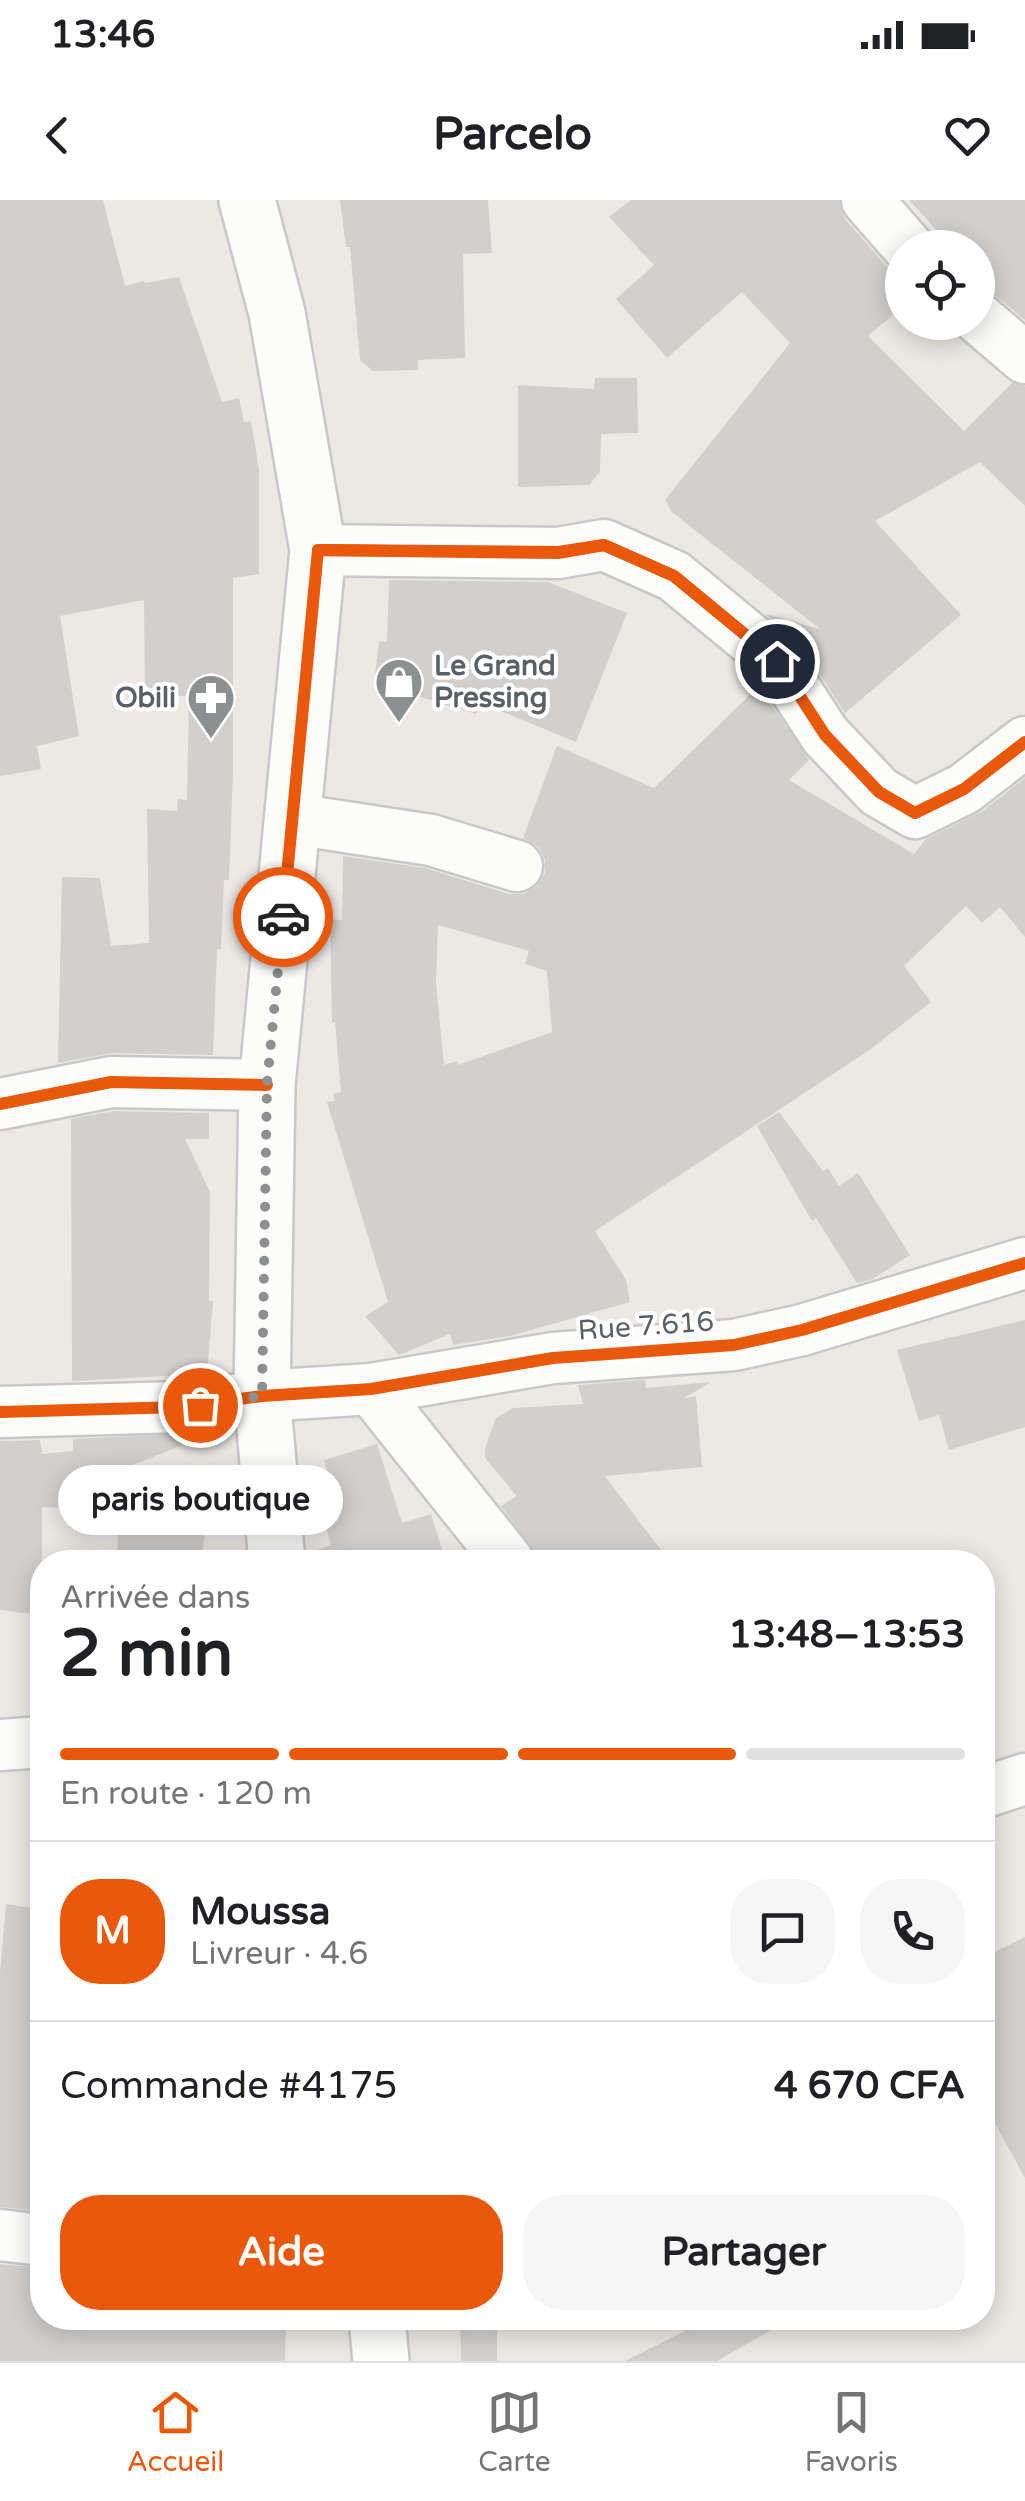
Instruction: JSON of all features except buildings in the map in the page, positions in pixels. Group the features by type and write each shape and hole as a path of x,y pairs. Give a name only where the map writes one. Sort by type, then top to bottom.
{"main road":[{"path":"249,201 277,313 318,550 267,1084 262,1396 276,1550"},
{"path":"377,2330 381,2361"}],"street":[{"path":"867,200 893,230"},
{"path":"995,332 1025,358"},
{"path":"318,550 558,552 604,545 674,576 777,661 825,735 879,792 915,813 964,790 1025,742"},
{"path":"293,819 431,840 518,866"},
{"path":"0,1104 111,1082 267,1084"},
{"name":"Rue 7.616","path":"0,1412 181,1408 262,1396 371,1389 553,1358 734,1345 802,1330 1025,1263"},
{"path":"371,1389 499,1550"},
{"path":"0,1745 30,1743"},
{"path":"995,1789 1025,1779"},
{"path":"0,2235 30,2239"}],"cycle path":[{"path":"318,550 558,553 604,545 674,576 777,661 825,735 879,792 915,813 964,789 1025,742"},
{"path":"0,1104 111,1082 267,1085"},
{"path":"0,1412 181,1407 262,1396 371,1389 553,1358 734,1345 802,1330 1025,1263"}],"way so far":[{"path":"200,1405 262,1396 267,1084 283,917"}],"place":[{"name":"Le Grand Pressing","path":"399,724"},
{"name":"Obili","path":"211,740"},
{"name":"paris boutique","path":"200,1405"}],"route":[{"path":"283,917 318,550 558,552 604,545 674,576 777,661"}]}
